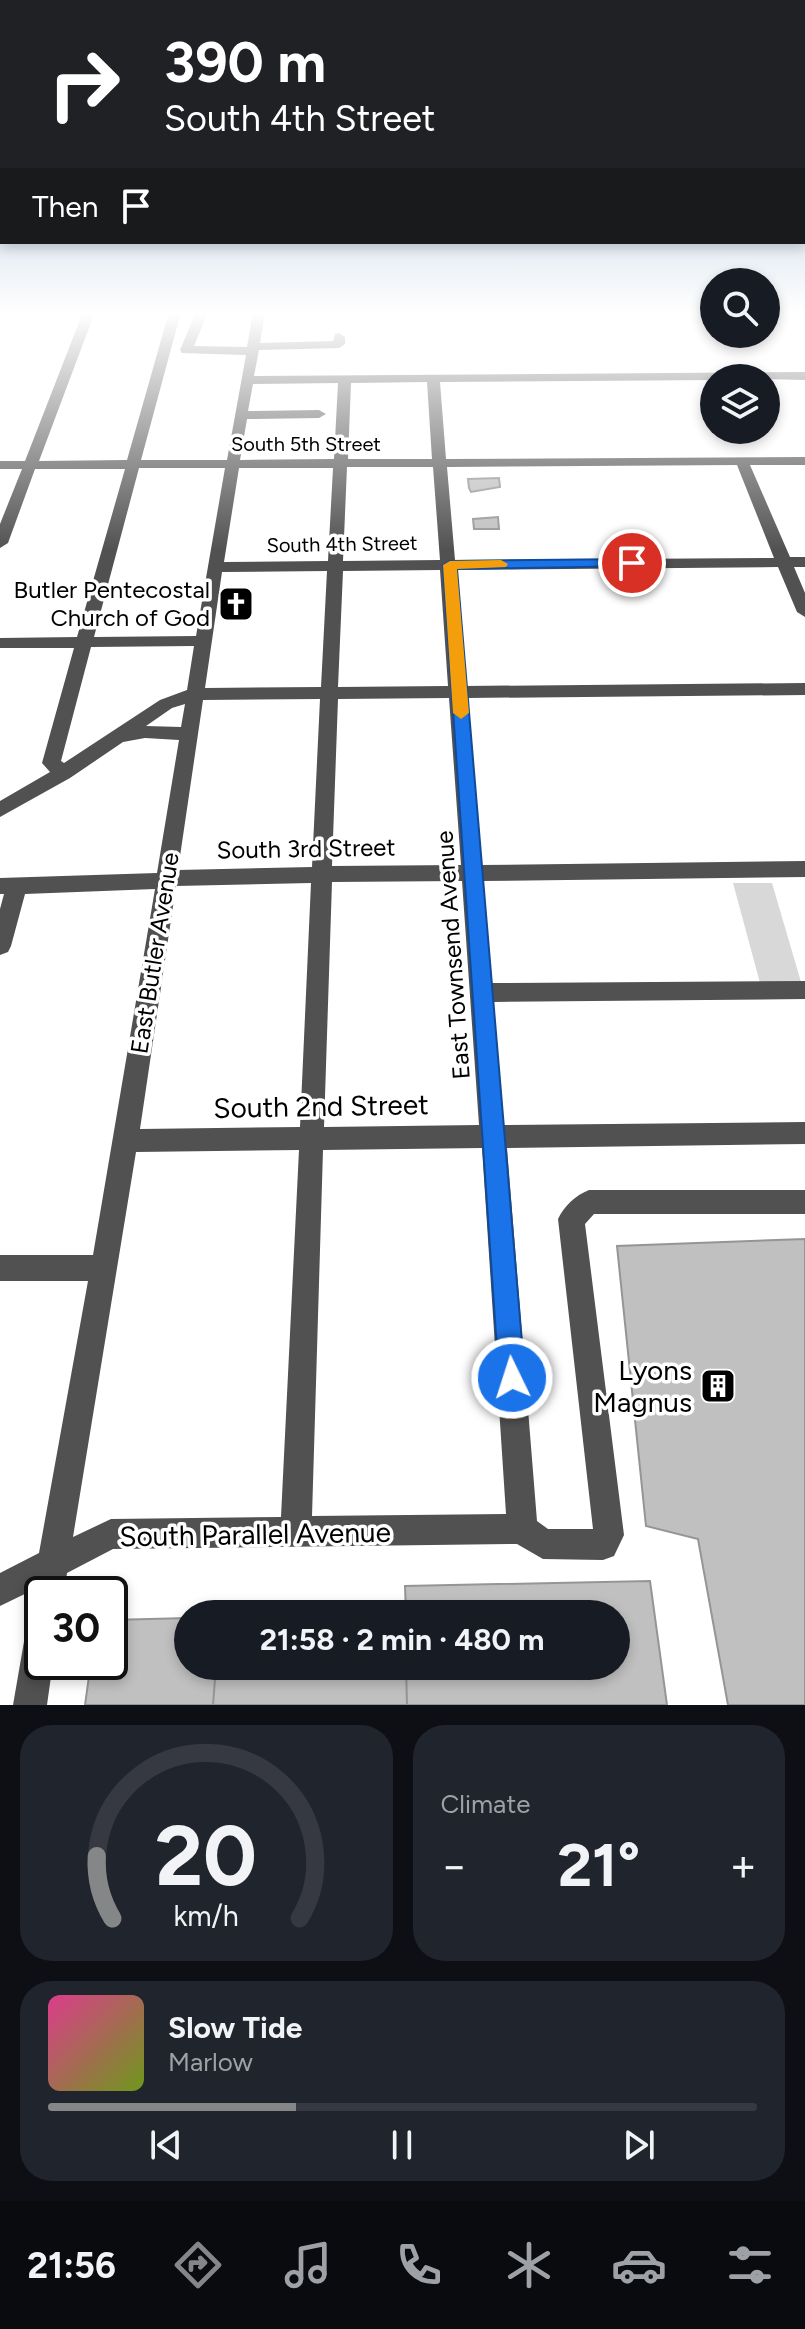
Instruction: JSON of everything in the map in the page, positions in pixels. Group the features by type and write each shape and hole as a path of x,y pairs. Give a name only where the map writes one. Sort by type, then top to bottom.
{"street":[{"path":"0,543 59,392"},
{"path":"63,773 51,763 153,392"},
{"name":"East Butler Avenue","path":"50,1576 126,1141 215,567 246,392"},
{"path":"296,1533 344,392"},
{"name":"East Townsend Avenue","path":"434,392 492,1135 498,1168 522,1529"},
{"path":"242,415 319,414"},
{"name":"South 5th Street","path":"0,465 805,461"},
{"path":"742,462 805,612"},
{"name":"South 4th Street","path":"215,567 805,562"},
{"path":"0,643 204,641"},
{"path":"0,810 63,773 166,704 195,694 805,689"},
{"path":"117,738 145,732 189,734"},
{"name":"South 3rd Street","path":"8,886 136,884 191,876 805,869"},
{"path":"0,946 8,886"},
{"path":"481,993 805,990"},
{"name":"South 2nd Street","path":"126,1141 805,1133"},
{"path":"522,1529 543,1544 603,1545 609,1535 571,1219 589,1202 805,1202"},
{"path":"0,1268 104,1268"},
{"name":"South Parallel Avenue","path":"0,1590 111,1534 522,1529"},
{"path":"30,1705 34,1680"}],"shaded area":[{"path":"733,883 772,883 801,982 760,983"}],"building":[{"path":"499,478 500,487 471,492 469,488 468,479"},
{"path":"498,517 499,529 474,529 473,519"},
{"name":"Lyons Magnus","path":"805,1239 805,1705 728,1705 698,1539 646,1526 617,1246"},
{"path":"650,1581 667,1705 407,1705 406,1680 630,1680 630,1600 406,1600 405,1586"},
{"path":"174,1618 174,1680 215,1680 213,1705 85,1705 88,1680 128,1680 128,1620"},
{"path":"215,1680 406,1680 407,1705 213,1705"}],"slow traffic":[{"path":"461,713 450,565 501,564"}],"place":[{"name":"Butler Pentecostal Church of God","path":"236,604"},
{"name":"Lyons Magnus","path":"718,1386"}],"route":[{"path":"512,1378 450,565 632,563"}]}
